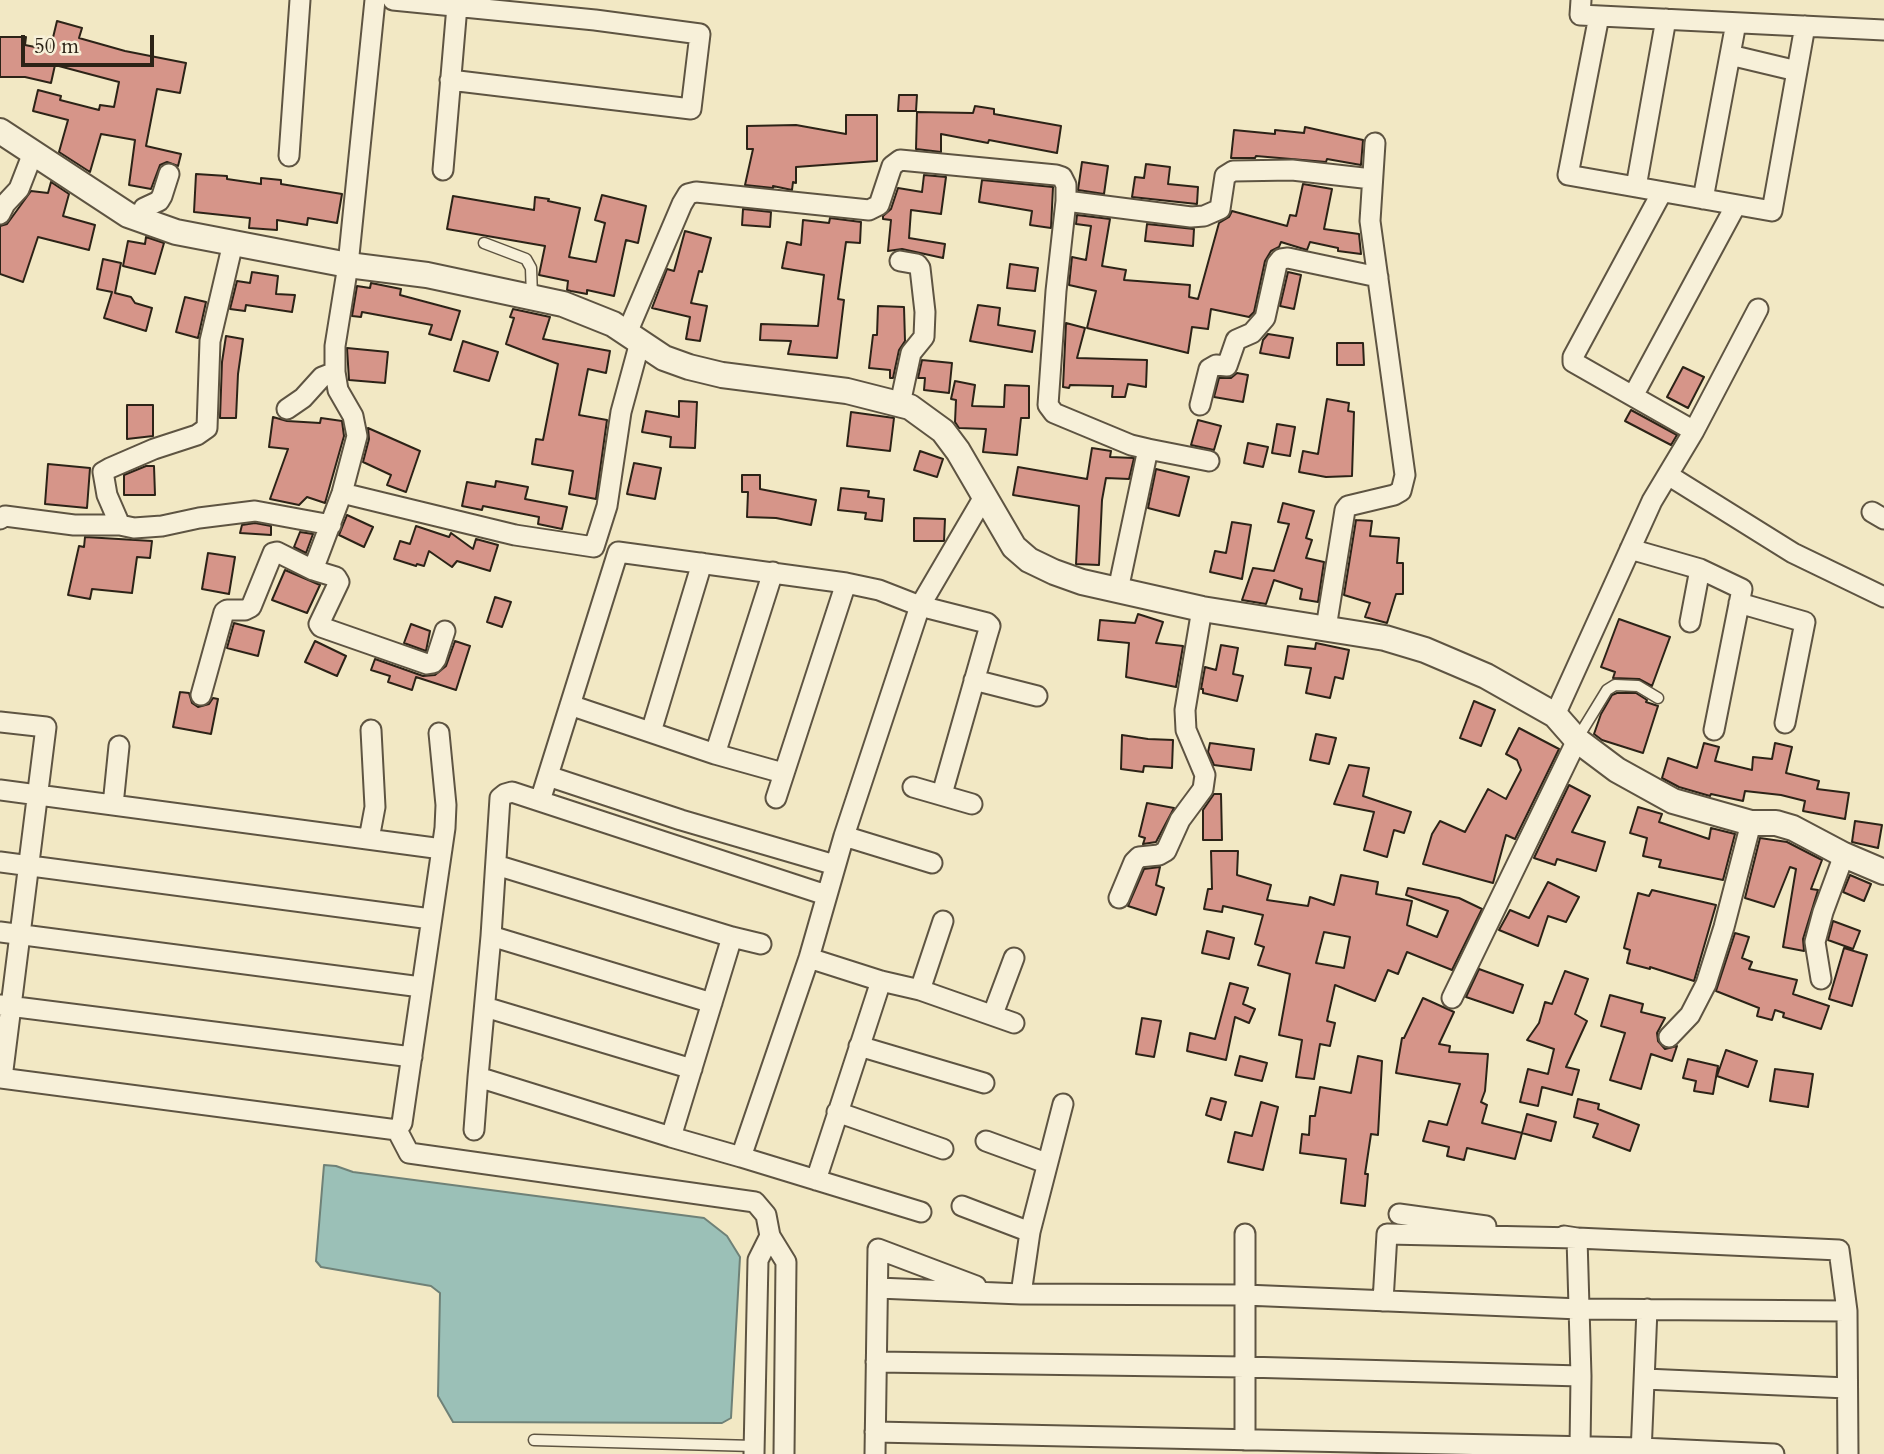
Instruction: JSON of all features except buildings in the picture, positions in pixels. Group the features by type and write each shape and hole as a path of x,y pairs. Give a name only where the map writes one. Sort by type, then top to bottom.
{"street":[{"path":"289,156 299,0"},
{"path":"313,570 342,493 357,436 357,427 338,390 335,346 348,265 375,0"},
{"path":"393,0 700,34 691,109 450,80"},
{"path":"1581,0 1580,15 1884,30"},
{"path":"443,170 457,6"},
{"path":"1599,16 1568,175 1772,211 1805,26"},
{"path":"1636,187 1666,19"},
{"path":"1703,199 1736,23"},
{"path":"1730,55 1797,71"},
{"path":"0,131 128,215 176,232 348,265 427,275 563,304 613,324 664,358 711,372 847,391 900,404 918,412 943,431 985,495 1004,533 1014,547 1029,560 1063,576 1118,590 1202,609 1385,638 1425,650 1486,676 1555,715 1577,740 1617,770 1673,801 1751,823 1776,823 1793,828 1844,855 1884,872"},
{"path":"1326,628 1345,510 1348,506 1394,495 1404,486 1405,475 1370,221 1375,143"},
{"path":"0,214 19,188 33,153"},
{"path":"594,547 607,506 634,338 682,204 688,194 870,210 878,205 892,166 897,160 1056,175 1065,180 1066,201 1056,290 1048,405 1050,410 1131,445 1209,461"},
{"path":"1066,201 1191,217 1204,216 1220,209 1225,176 1233,171 1292,170 1372,179"},
{"path":"142,221 144,208 159,201 162,196 169,174"},
{"path":"1662,192 1573,357 1573,362 1694,430"},
{"path":"1633,396 1736,205"},
{"path":"120,525 107,495 103,472 154,449 197,436 207,428 210,341 233,243"},
{"path":"1200,405 1209,369 1216,365 1227,366 1236,340 1252,333 1265,318 1277,264 1281,259 1288,258 1377,277"},
{"path":"900,261 916,264 920,268 925,312 924,337 911,353 900,404"},
{"path":"1555,715 1655,497 1758,309"},
{"path":"286,409 303,398 322,377 335,372"},
{"path":"1118,590 1148,449"},
{"path":"1668,475 1793,553 1884,597"},
{"path":"342,493 515,535 846,583 879,590 920,606 987,623 990,626 942,794"},
{"path":"741,1157 809,958 844,836 920,606 985,495"},
{"path":"0,519 5,516 74,525 120,525 134,528 255,511 331,525"},
{"path":"1630,548 1700,569 1742,589 1714,730"},
{"path":"201,695 224,612 251,607 271,555 277,552 336,578 339,582 319,621 321,627 427,664 436,659 445,631"},
{"path":"540,802 618,552"},
{"path":"651,732 702,563"},
{"path":"1690,622 1700,569"},
{"path":"715,754 773,572"},
{"path":"776,798 846,583"},
{"path":"1739,603 1805,622 1786,723"},
{"path":"1119,898 1134,862 1139,857 1159,855 1166,851 1180,820 1203,789 1205,775 1186,730 1185,710 1202,609"},
{"path":"974,680 1037,696"},
{"path":"570,705 715,754 783,773"},
{"path":"0,722 46,727 20,934 6,1006 1,1078 397,1130"},
{"path":"369,839 375,807 371,730"},
{"path":"397,1130 402,1123 442,849 446,805 439,733"},
{"path":"1452,998 1577,740"},
{"path":"113,805 119,746"},
{"path":"548,776 681,820 835,865"},
{"path":"913,787 972,804"},
{"path":"0,790 442,849"},
{"path":"474,1130 500,797 512,792 826,895"},
{"path":"1669,1037 1690,1014 1706,984 1751,823"},
{"path":"844,836 932,863"},
{"path":"1821,979 1815,942 1844,855"},
{"path":"0,862 431,919"},
{"path":"496,865 761,944"},
{"path":"920,990 943,921"},
{"path":"0,932 421,987"},
{"path":"491,936 712,1003"},
{"path":"671,1138 732,937"},
{"path":"809,958 881,981 920,990 1014,1023"},
{"path":"993,1014 1014,958"},
{"path":"816,1180 881,981"},
{"path":"6,1006 412,1057"},
{"path":"485,1007 692,1069"},
{"path":"859,1046 984,1083"},
{"path":"478,1077 921,1213"},
{"path":"1021,1294 1030,1232 1063,1104"},
{"path":"837,1112 943,1149"},
{"path":"397,1130 409,1153 755,1202 766,1215 770,1236 786,1262 784,1454"},
{"path":"986,1141 1046,1163"},
{"path":"962,1206 1030,1232"},
{"path":"1399,1214 1577,1238"},
{"path":"1245,1234 1245,1440"},
{"path":"1383,1301 1387,1234 1577,1238 1839,1250 1847,1311 1848,1454"},
{"path":"754,1450 758,1261 770,1236"},
{"path":"1577,1238 1580,1448"},
{"path":"875,1454 878,1248 992,1292"},
{"path":"878,1288 1021,1294 1245,1295 1580,1309 1847,1311"},
{"path":"1641,1451 1647,1309"},
{"path":"876,1362 1245,1367 1581,1376"},
{"path":"1645,1379 1847,1388"},
{"path":"875,1432 1197,1446 1245,1440 1294,1447 1580,1448 1774,1454"}],"lane":[{"path":"484,243 526,259 531,268 532,297"},
{"path":"1577,740 1607,690 1615,685 1638,687 1658,698"},
{"path":"534,1440 754,1450"}],"water":[{"path":"324,1165 353,1172 704,1218 727,1236 740,1257 731,1418 722,1423 453,1422 438,1396 440,1293 431,1286 321,1267 316,1261"}]}
